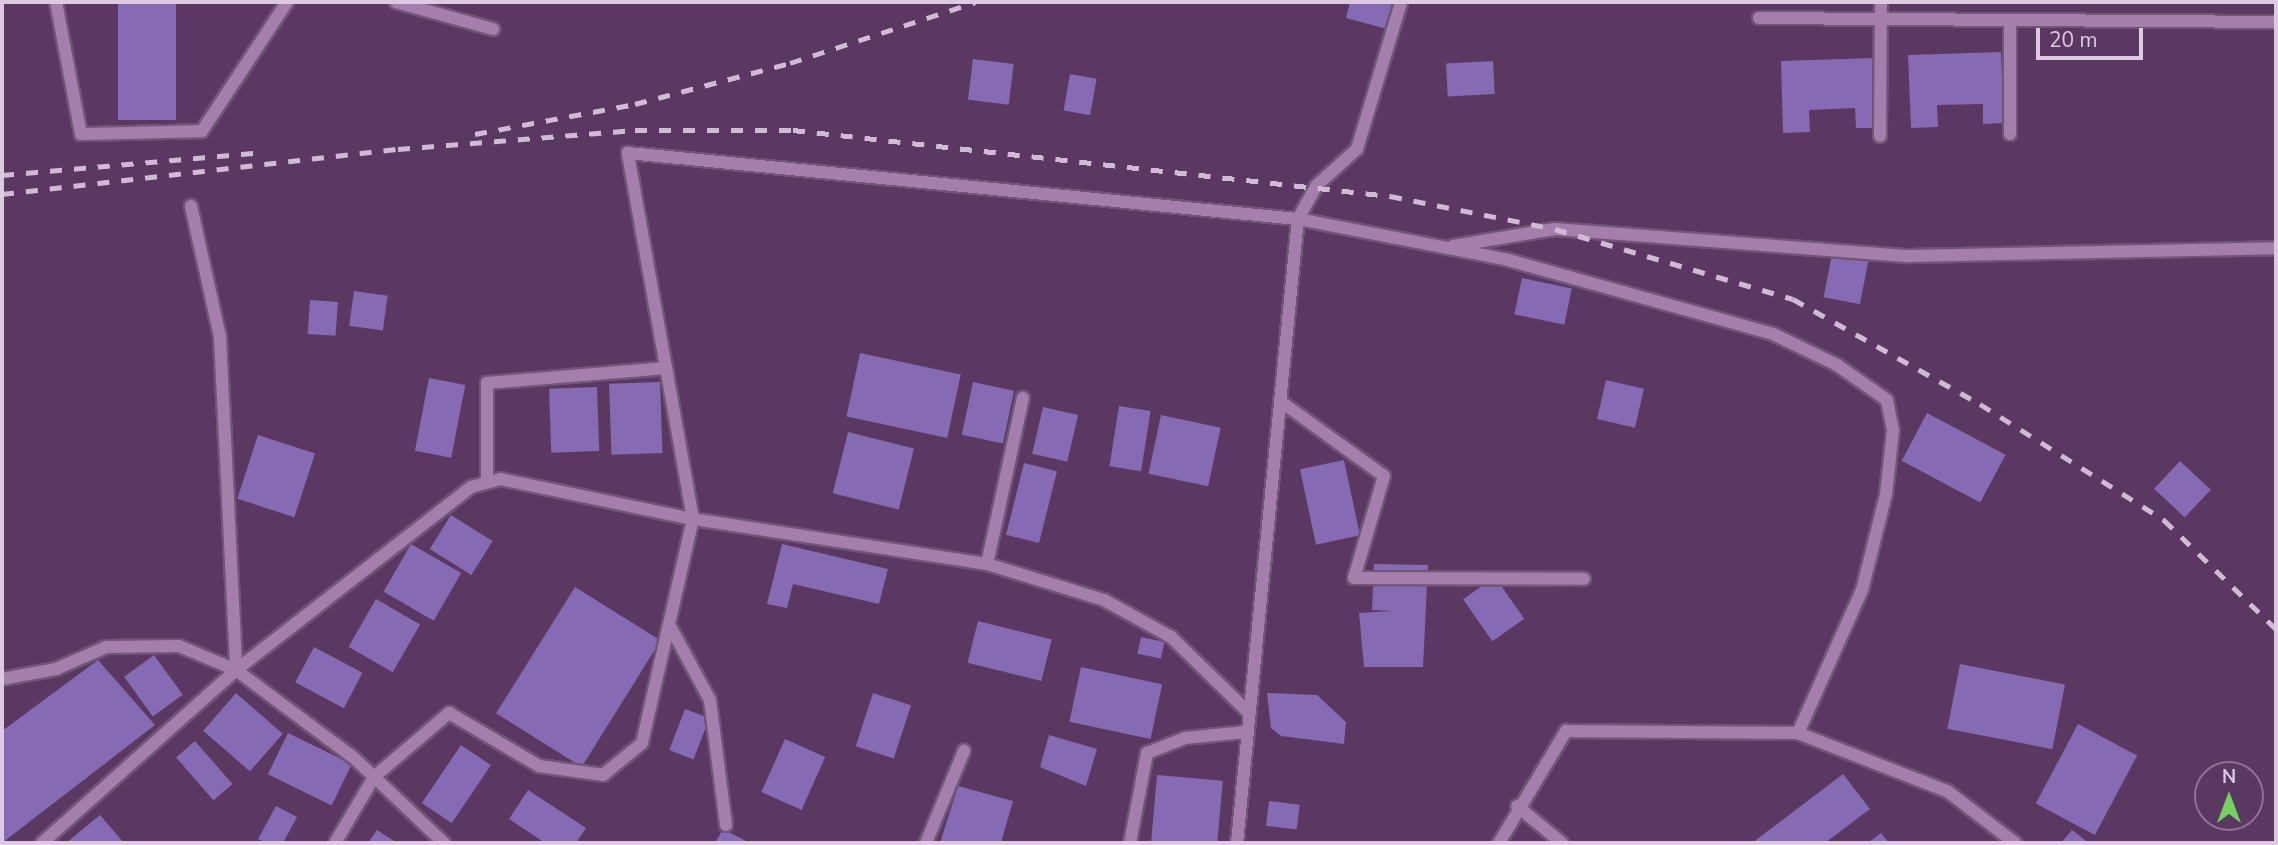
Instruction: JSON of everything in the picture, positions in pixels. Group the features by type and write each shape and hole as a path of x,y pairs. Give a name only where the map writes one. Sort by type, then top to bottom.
{"street":[{"path":"56,2 81,134 202,131 287,2"},
{"path":"396,2 493,29"},
{"path":"1237,843 1247,711 1298,219 1316,186 1357,149 1401,2"},
{"path":"1880,136 1881,2"},
{"path":"1759,18 2276,22"},
{"path":"2010,21 2010,134"},
{"path":"335,843 374,777 449,713 539,766 603,775 642,743 671,628 693,519 628,153 1298,219 1444,248 1773,334 1837,365 1887,400 1893,429 1879,535 1862,590 1797,733"},
{"path":"191,206 220,337 236,670"},
{"path":"1444,248 1555,229 1909,256 2276,248"},
{"path":"487,481 487,383 666,368"},
{"path":"987,564 1023,398"},
{"path":"1280,401 1384,476 1354,578 1584,579"},
{"path":"42,843 236,670 471,487 487,481 516,478 693,519 987,564 1104,600 1171,637 1247,711"},
{"path":"671,628 710,700 726,825"},
{"path":"2,679 137,643 179,646 236,670 374,777 444,843"},
{"path":"1499,843 1517,806 1566,731 1797,733 1947,791 2015,843"},
{"path":"1130,843 1147,753 1185,738 1246,732"},
{"path":"926,843 964,751"},
{"path":"1517,806 1562,843"}],"building":[{"path":"118,2 176,2 176,120 118,120"},
{"path":"1350,2 1394,2 1387,29 1346,18"},
{"path":"2001,52 2004,123 1983,124 1983,104 1937,105 1938,127 1911,128 1908,55"},
{"path":"1874,58 1876,128 1856,128 1855,108 1809,110 1810,132 1783,133 1781,61"},
{"path":"973,59 1014,64 1009,105 968,100"},
{"path":"1493,61 1495,94 1448,96 1446,63"},
{"path":"1070,74 1097,79 1090,115 1064,110"},
{"path":"1832,254 1868,261 1860,304 1824,297"},
{"path":"1522,278 1572,289 1564,325 1514,314"},
{"path":"354,291 388,296 383,330 349,326"},
{"path":"310,300 338,302 336,336 308,334"},
{"path":"860,353 961,374 947,438 846,417"},
{"path":"429,378 465,385 451,458 415,451"},
{"path":"1606,380 1644,389 1635,428 1597,419"},
{"path":"660,382 662,453 612,455 609,384"},
{"path":"973,382 1014,391 1003,444 962,435"},
{"path":"597,387 599,451 551,453 549,389"},
{"path":"1119,406 1151,411 1141,471 1109,466"},
{"path":"1043,407 1078,415 1067,462 1032,454"},
{"path":"1927,413 2006,455 1980,502 1902,461"},
{"path":"1161,415 1221,428 1208,486 1149,474"},
{"path":"848,432 914,448 899,510 833,493"},
{"path":"258,435 315,454 294,517 237,499"},
{"path":"1344,460 1360,535 1316,545 1300,469"},
{"path":"2180,461 2211,490 2185,517 2154,489"},
{"path":"1024,463 1057,471 1039,543 1006,535"},
{"path":"451,515 493,541 471,575 430,549"},
{"path":"411,544 461,573 434,621 384,592"},
{"path":"782,544 888,569 879,604 793,584 787,608 767,604"},
{"path":"1374,564 1428,565 1423,667 1364,667 1359,613 1392,611 1372,610"},
{"path":"1495,577 1524,619 1492,641 1463,599"},
{"path":"575,587 661,641 582,767 496,713"},
{"path":"376,599 420,624 393,672 348,647"},
{"path":"978,621 1052,639 1041,681 968,663"},
{"path":"1141,637 1164,642 1161,659 1137,654"},
{"path":"314,647 363,673 344,708 295,682"},
{"path":"154,655 183,695 153,716 124,677"},
{"path":"98,660 155,725 2,843 2,731"},
{"path":"1960,664 2065,684 2052,749 1947,729"},
{"path":"1081,667 1162,684 1151,739 1069,722"},
{"path":"236,693 283,734 250,771 203,731"},
{"path":"873,693 911,705 894,759 856,746"},
{"path":"1267,693 1317,695 1346,722 1344,744 1281,736 1271,728"},
{"path":"685,709 709,718 694,759 669,750"},
{"path":"2078,724 2137,755 2095,835 2036,803"},
{"path":"288,733 352,764 332,805 268,774"},
{"path":"1049,735 1097,749 1086,786 1040,767"},
{"path":"785,739 825,757 802,810 761,792"},
{"path":"195,741 232,784 214,800 176,757"},
{"path":"461,745 491,765 452,823 422,803"},
{"path":"1843,774 1870,809 1825,843 1752,843"},
{"path":"1157,775 1223,781 1217,843 1151,843"},
{"path":"958,786 1013,801 1001,843 940,843"},
{"path":"528,790 586,828 576,843 545,843 509,819"},
{"path":"1269,801 1300,805 1297,830 1266,826"},
{"path":"276,806 297,817 283,843 267,843 258,839"},
{"path":"100,815 124,843 66,843"},
{"path":"723,829 750,843 715,843"},
{"path":"377,830 397,843 368,843"},
{"path":"2072,830 2089,843 2061,843"},
{"path":"1881,833 1889,843 1868,843"}],"railway":[{"path":"475,134 635,104 790,63 975,2"},
{"path":"2,194 398,149 635,130 793,130 1390,196 1555,229 1793,299 1980,404 2164,520 2276,629"},
{"path":"2,175 256,153"}]}
